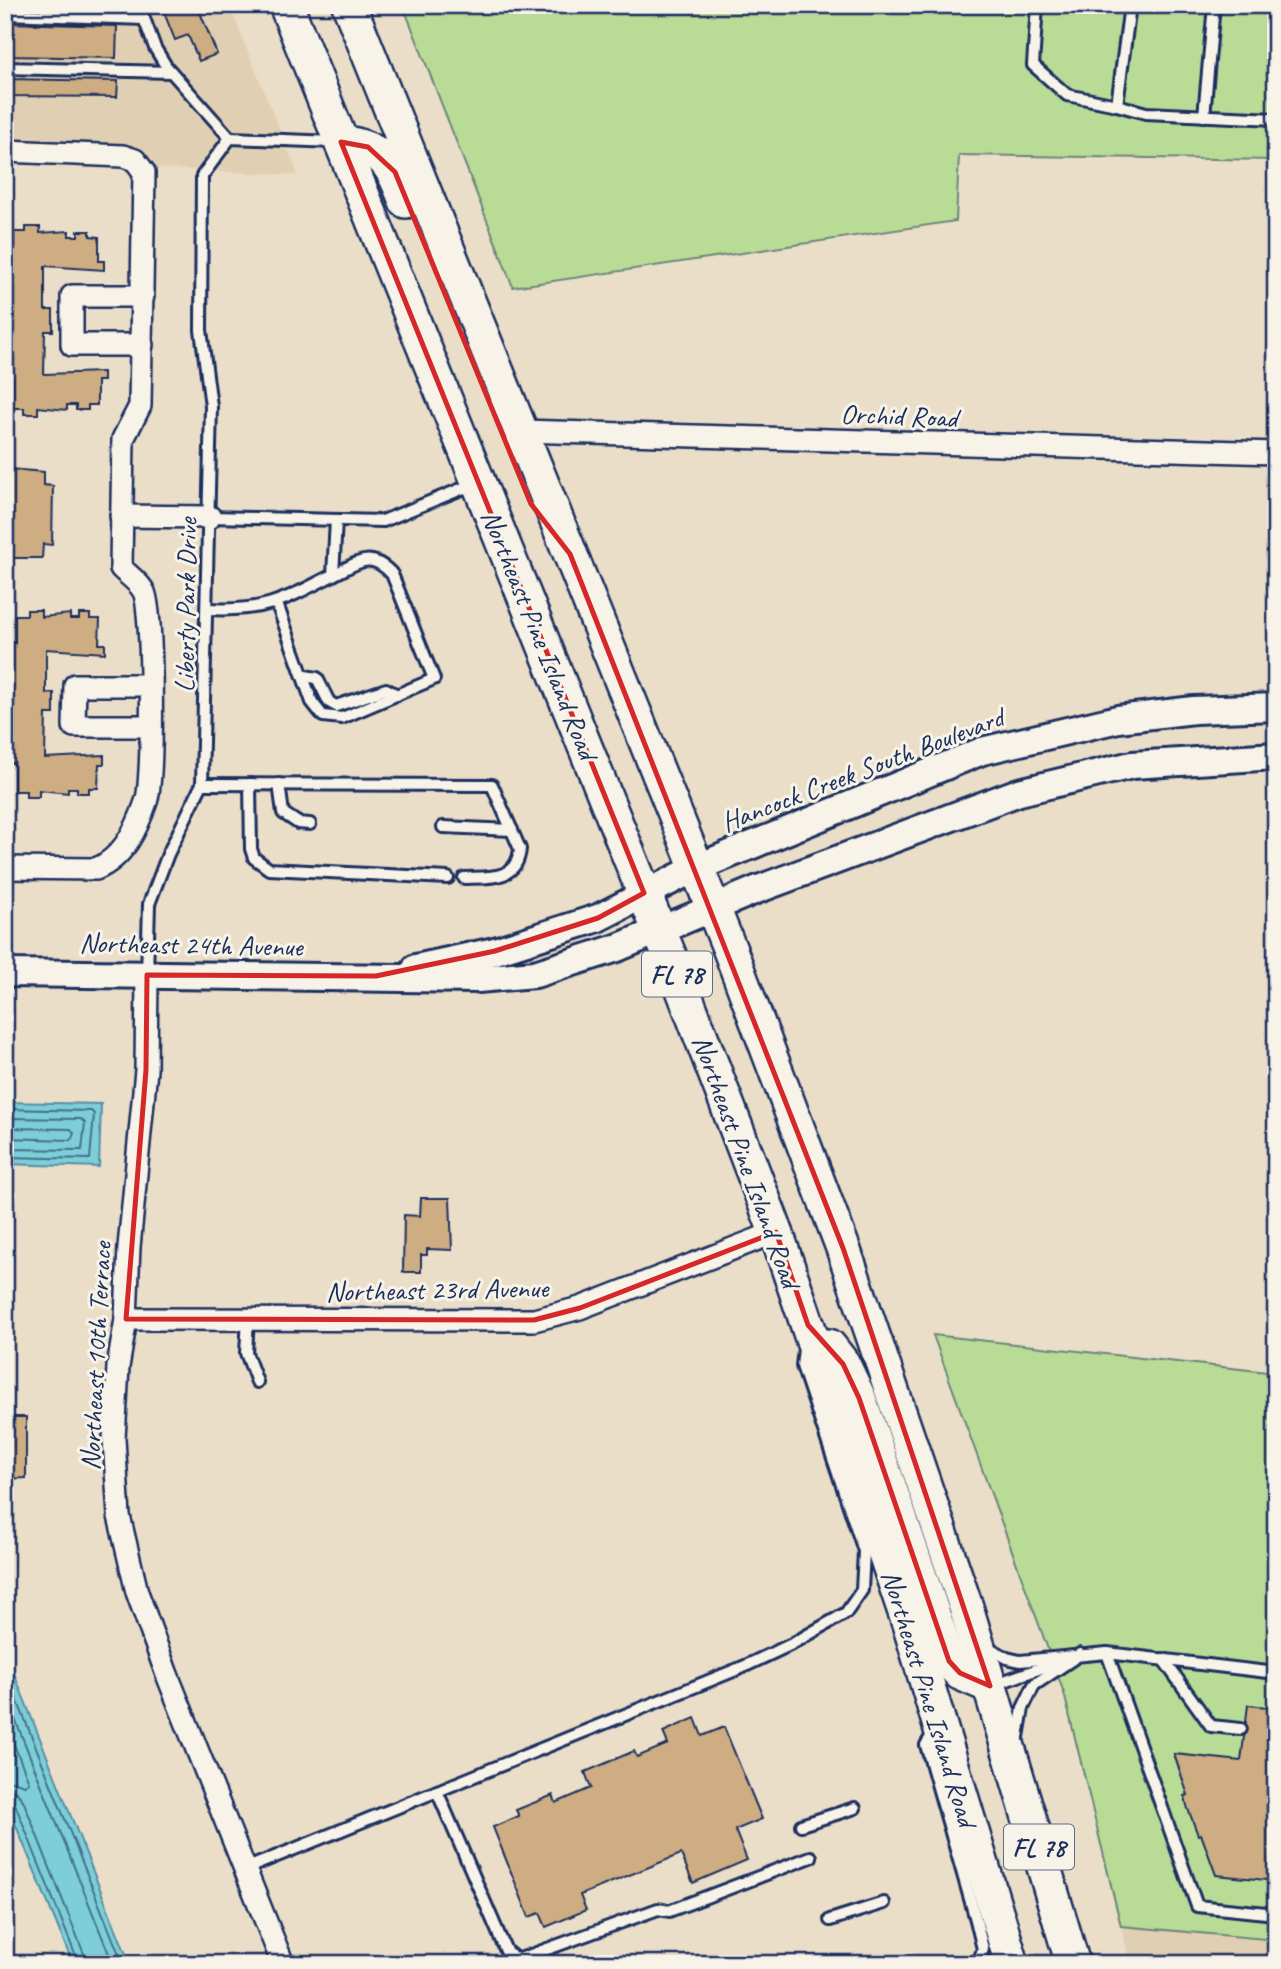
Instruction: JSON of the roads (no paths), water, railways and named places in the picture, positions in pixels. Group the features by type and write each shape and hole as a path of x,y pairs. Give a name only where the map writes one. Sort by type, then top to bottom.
{"main road":[{"name":"Northeast Pine Island Road","path":"286,5 659,930 776,1232 941,1725 997,1956"},
{"name":"Northeast Pine Island Road","path":"349,5 713,909 843,1248 975,1637 1073,1964"},
{"name":"Northeast Pine Island Road","path":"341,142 368,147 383,156 395,172 531,504 570,554"},
{"path":"808,1325 822,1337 842,1364 859,1398 949,1661 960,1673 990,1686"}],"street":[{"path":"5,151 123,156 135,160 144,172 140,405 123,439 121,568 144,591 150,626 147,800 123,850 110,863 96,869 5,868"},
{"path":"142,345 72,345 72,296 143,296"},
{"name":"Orchid Road","path":"521,431 1276,453"},
{"path":"121,516 210,517"},
{"path":"150,685 75,685 74,726 150,726"},
{"name":"Hancock Creek South Boulevard","path":"644,893 696,868 945,765 1018,740 1118,719 1194,710 1276,707"},
{"path":"659,930 929,823 1019,792 1132,765 1276,756"},
{"name":"Northeast 24th Avenue","path":"376,976 495,951 598,918 644,893"},
{"name":"Northeast 24th Avenue","path":"5,973 516,977 563,967 659,930"},
{"name":"Northeast 10th Terrace","path":"147,975 146,1070 126,1319 117,1367 114,1439 118,1503 127,1554 166,1672 284,1964"},
{"name":"Northeast 23rd Avenue","path":"126,1319 534,1320 580,1308 776,1232"}],"lane":[{"path":"139,5 155,48 172,72 230,138 341,142"},
{"path":"1037,5 1033,65 1067,95 1146,113 1276,119"},
{"path":"1117,105 1130,5"},
{"path":"1204,116 1214,5"},
{"path":"5,14 144,19"},
{"path":"5,68 172,72"},
{"name":"Liberty Park Drive","path":"147,975 149,904 168,854 202,784 211,406 201,330 204,225 202,176 230,138"},
{"path":"210,517 383,522 478,482"},
{"path":"333,575 336,520"},
{"path":"208,609 253,609 277,604 368,559 381,562 392,574 434,679 397,695 386,689 336,706 329,702 317,678 305,676 277,604"},
{"path":"202,784 492,785 520,849 515,868 503,876 464,878"},
{"path":"250,784 251,849 254,858 269,869 448,878"},
{"path":"279,784 283,813 298,823 310,824"},
{"path":"443,827 512,830"},
{"path":"247,1318 246,1353 257,1382"},
{"path":"245,1869 792,1644 846,1613 862,1590 864,1551 802,1366 808,1325"},
{"path":"975,1637 995,1652 1020,1661 1107,1653 1276,1673"},
{"path":"1107,1653 1197,1906 1276,1914"},
{"path":"990,1686 1080,1654"},
{"path":"1013,1759 1023,1708 1034,1685 1080,1654"},
{"path":"1163,1660 1211,1726 1241,1729"},
{"path":"437,1791 513,1962 658,1909 669,1911 811,1857"},
{"path":"801,1825 855,1808"},
{"path":"830,1920 884,1903"},
{"path":"978,1964 997,1956"}],"water":[{"path":"1124,5 1276,5 1276,11 1125,8"},
{"path":"5,1102 101,1104 99,1167 5,1164"},
{"path":"5,1651 130,1964 73,1964 5,1799"}]}
